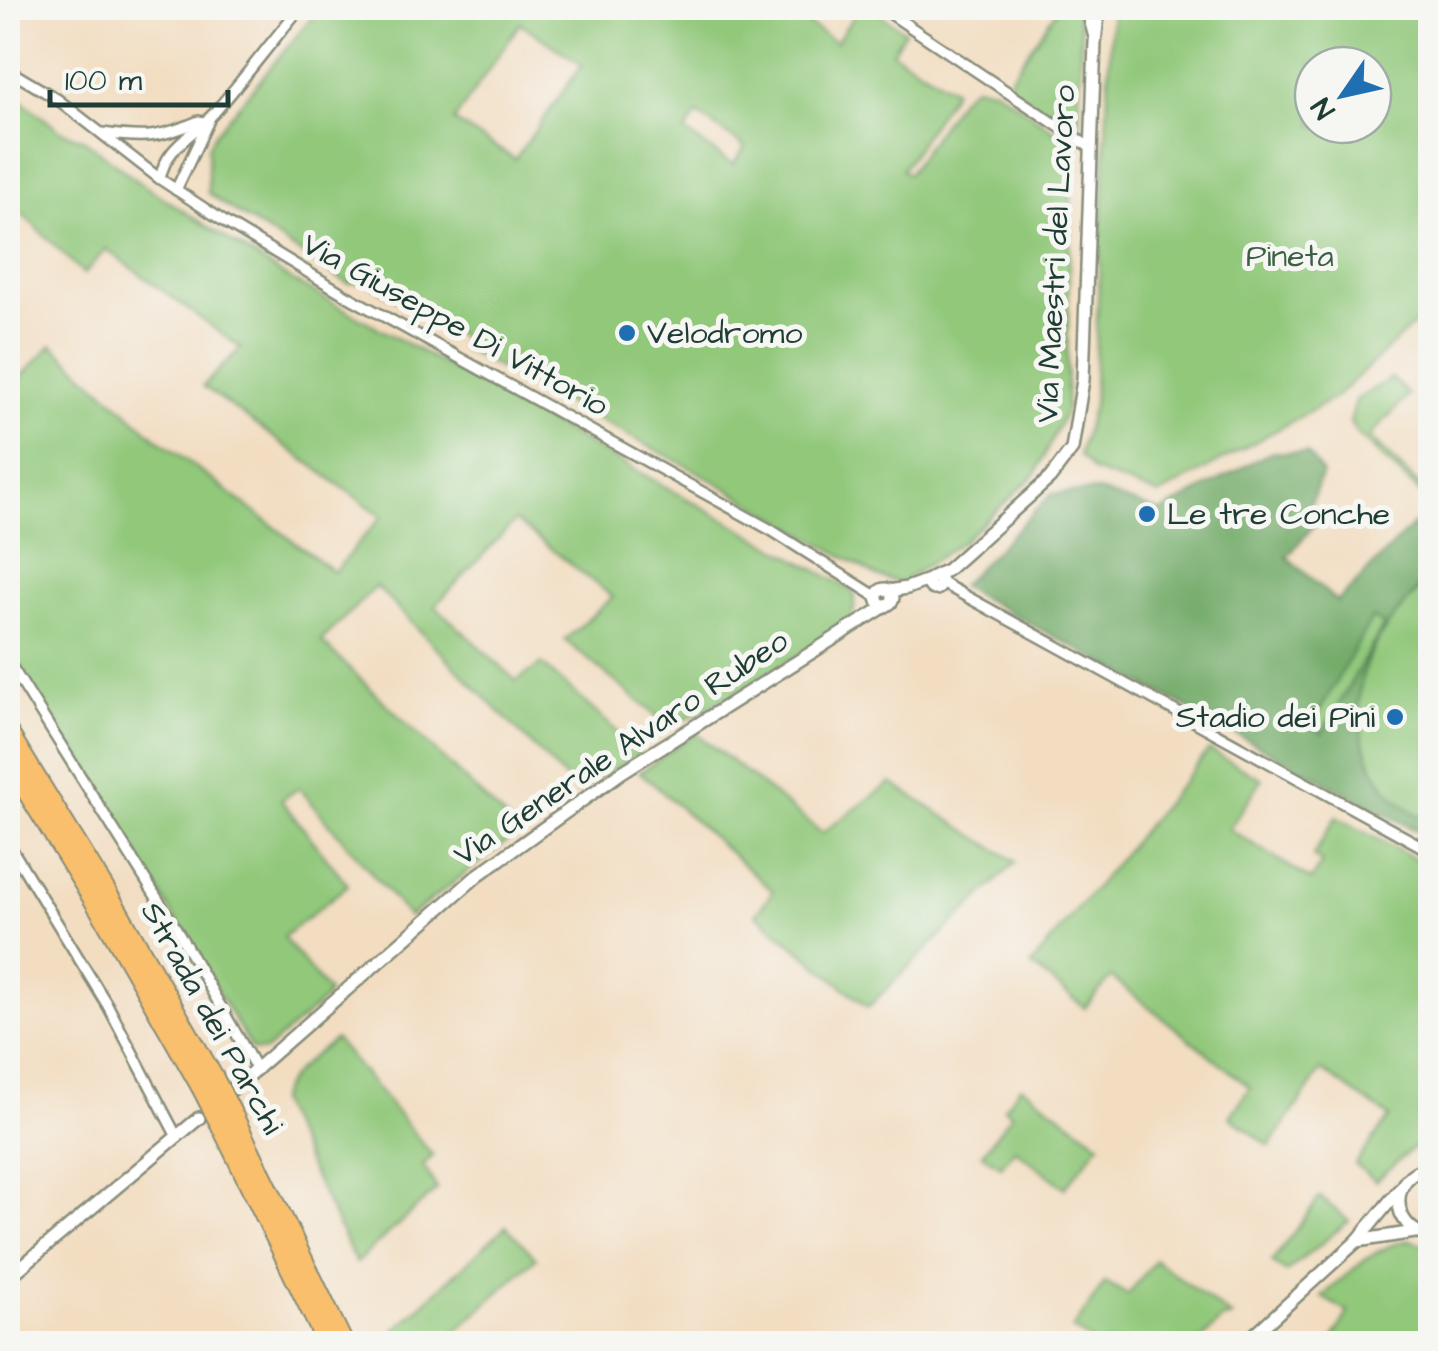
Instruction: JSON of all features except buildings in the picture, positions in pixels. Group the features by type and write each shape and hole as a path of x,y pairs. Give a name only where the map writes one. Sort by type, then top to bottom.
{"highway":[{"name":"Strada dei Parchi","path":"8,732 118,909 344,1344"},
{"name":"Strada dei Parchi","path":"8,761 207,1083"},
{"name":"Strada dei Parchi","path":"228,1122 328,1344"}],"street":[{"path":"160,179 163,163 182,140 211,116 300,8"},
{"path":"882,8 1091,148"},
{"path":"1086,8 1095,42"},
{"name":"Via Maestri del Lavoro","path":"884,598 937,581 1050,478 1072,449 1083,380 1099,8"},
{"name":"Via Giuseppe Di Vittorio","path":"8,70 34,84 176,190 349,297 771,530 884,598"},
{"path":"100,132 166,136 211,116"},
{"path":"176,190 211,116"},
{"path":"937,581 1430,851"},
{"name":"Via Generale Alvaro Rubeo","path":"233,1089 478,875 622,772 866,618 884,598"},
{"path":"8,661 177,930 257,1070"},
{"path":"8,843 108,1006 178,1137"},
{"path":"8,1278 200,1118"},
{"path":"1244,1344 1357,1242 1412,1174 1430,1168"},
{"path":"1400,1190 1398,1209 1408,1226 1430,1236"},
{"path":"1357,1242 1416,1232"}],"green space":[{"path":"320,8 812,8 803,21 836,42 859,8 871,8 905,31 892,52 954,90 902,170 908,174 960,98 974,86 995,89 1072,143 1066,410 1035,475 963,541 900,583 877,576 704,475 463,349 462,337 367,282 347,283 225,205 208,193 208,147","holes":["520,23 582,65 515,159 454,121","697,114 745,147 733,165 685,132"]},
{"path":"1058,8 1076,8 1081,31 1079,133 1006,84"},
{"name":"Pineta","path":"1112,8 1430,8 1430,314 1424,315 1336,397 1159,495 1093,471 1079,455 1093,405"},
{"path":"8,90 59,130 85,140 137,181 286,277 855,595 854,610 846,626 729,697 670,727 565,640 613,597 515,521 435,606 516,681 542,664 640,752 579,793 376,586 321,641 519,832 409,917 299,788 281,800 348,885 283,937 328,992 325,999 265,1051 252,1050 140,859 8,651 8,368 18,380 52,345 154,436 334,572 382,516 203,386 241,348 106,249 84,274 8,200"},
{"path":"1391,378 1409,395 1369,437 1430,496 1430,502 1350,423 1356,400"},
{"path":"1271,452 1307,453 1322,473 1308,512 1317,522 1287,557 1337,602 1414,524 1430,527 1430,577 1374,645 1362,679 1359,703 1366,752 1377,774 1409,809 1430,820 1430,838 960,586 1052,494 1098,491 1161,512","holes":["1372,618 1384,625 1322,733 1311,726"]},
{"name":"Stadio dei Pini","path":"1430,577 1430,820 1409,809 1377,774 1367,752 1359,703 1362,679 1375,645"},
{"path":"1372,617 1385,625 1323,734 1310,726"},
{"path":"696,733 822,833 891,783 1016,862 868,1007 756,914 773,891 640,772"},
{"path":"1209,750 1262,779 1229,829 1311,880 1322,863 1313,856 1336,817 1430,867 1430,1138 1426,1137 1375,1181 1355,1164 1390,1117 1321,1070 1270,1146 1230,1117 1250,1087 1111,977 1085,1008 1031,965"},
{"path":"335,1039 433,1156 423,1165 437,1189 356,1263 278,1102 293,1075"},
{"path":"1021,1086 1100,1143 1065,1188 1015,1149 1001,1166 982,1154 1012,1114 1004,1108"},
{"path":"1320,1197 1349,1221 1286,1272 1272,1262"},
{"path":"506,1226 536,1258 443,1343 394,1343 388,1337"},
{"path":"1409,1240 1430,1246 1430,1343 1331,1343 1348,1312 1322,1297 1373,1255"},
{"path":"1155,1260 1232,1317 1221,1320 1198,1343 1094,1343 1073,1329 1105,1282 1128,1295"}],"place":[{"name":"Velodromo","path":"627,333"},
{"name":"Le tre Conche","path":"1147,514"},
{"name":"Stadio dei Pini","path":"1395,717"}]}
